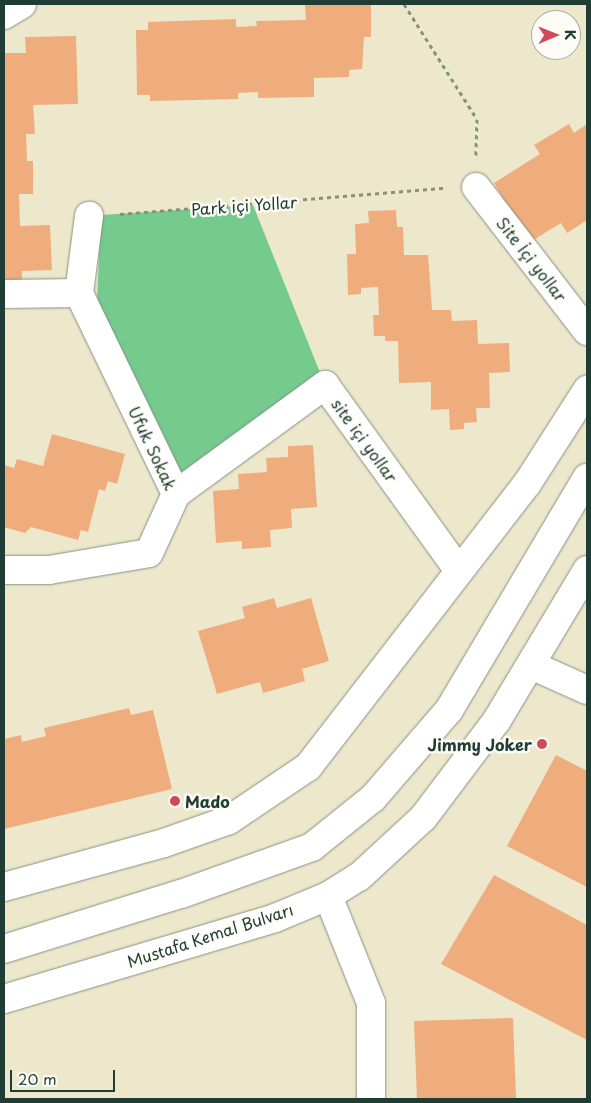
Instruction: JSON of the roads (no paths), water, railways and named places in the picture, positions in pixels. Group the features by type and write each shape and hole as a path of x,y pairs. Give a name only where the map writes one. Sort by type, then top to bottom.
{"street":[{"path":"4,15 22,4"},
{"name":"Site İçi yollar","path":"476,186 587,330"},
{"path":"4,294 79,293 89,216"},
{"name":"Ufuk Sokak","path":"4,570 49,570 149,552 176,494 79,293"},
{"name":"site içi yollar","path":"176,494 325,385 459,571"},
{"path":"4,887 164,843 230,820 308,767 527,484 587,390"},
{"path":"4,949 181,894 312,847 373,798 449,710 587,478"},
{"name":"Mustafa Kemal Bulvarı","path":"4,999 275,918 328,896 359,877 423,818 496,720 587,570"},
{"path":"531,665 587,690"},
{"path":"328,896 371,1003 371,1099"}],"place":[{"name":"Jimmy Joker","path":"542,744"},
{"name":"Mado","path":"175,801"}]}
